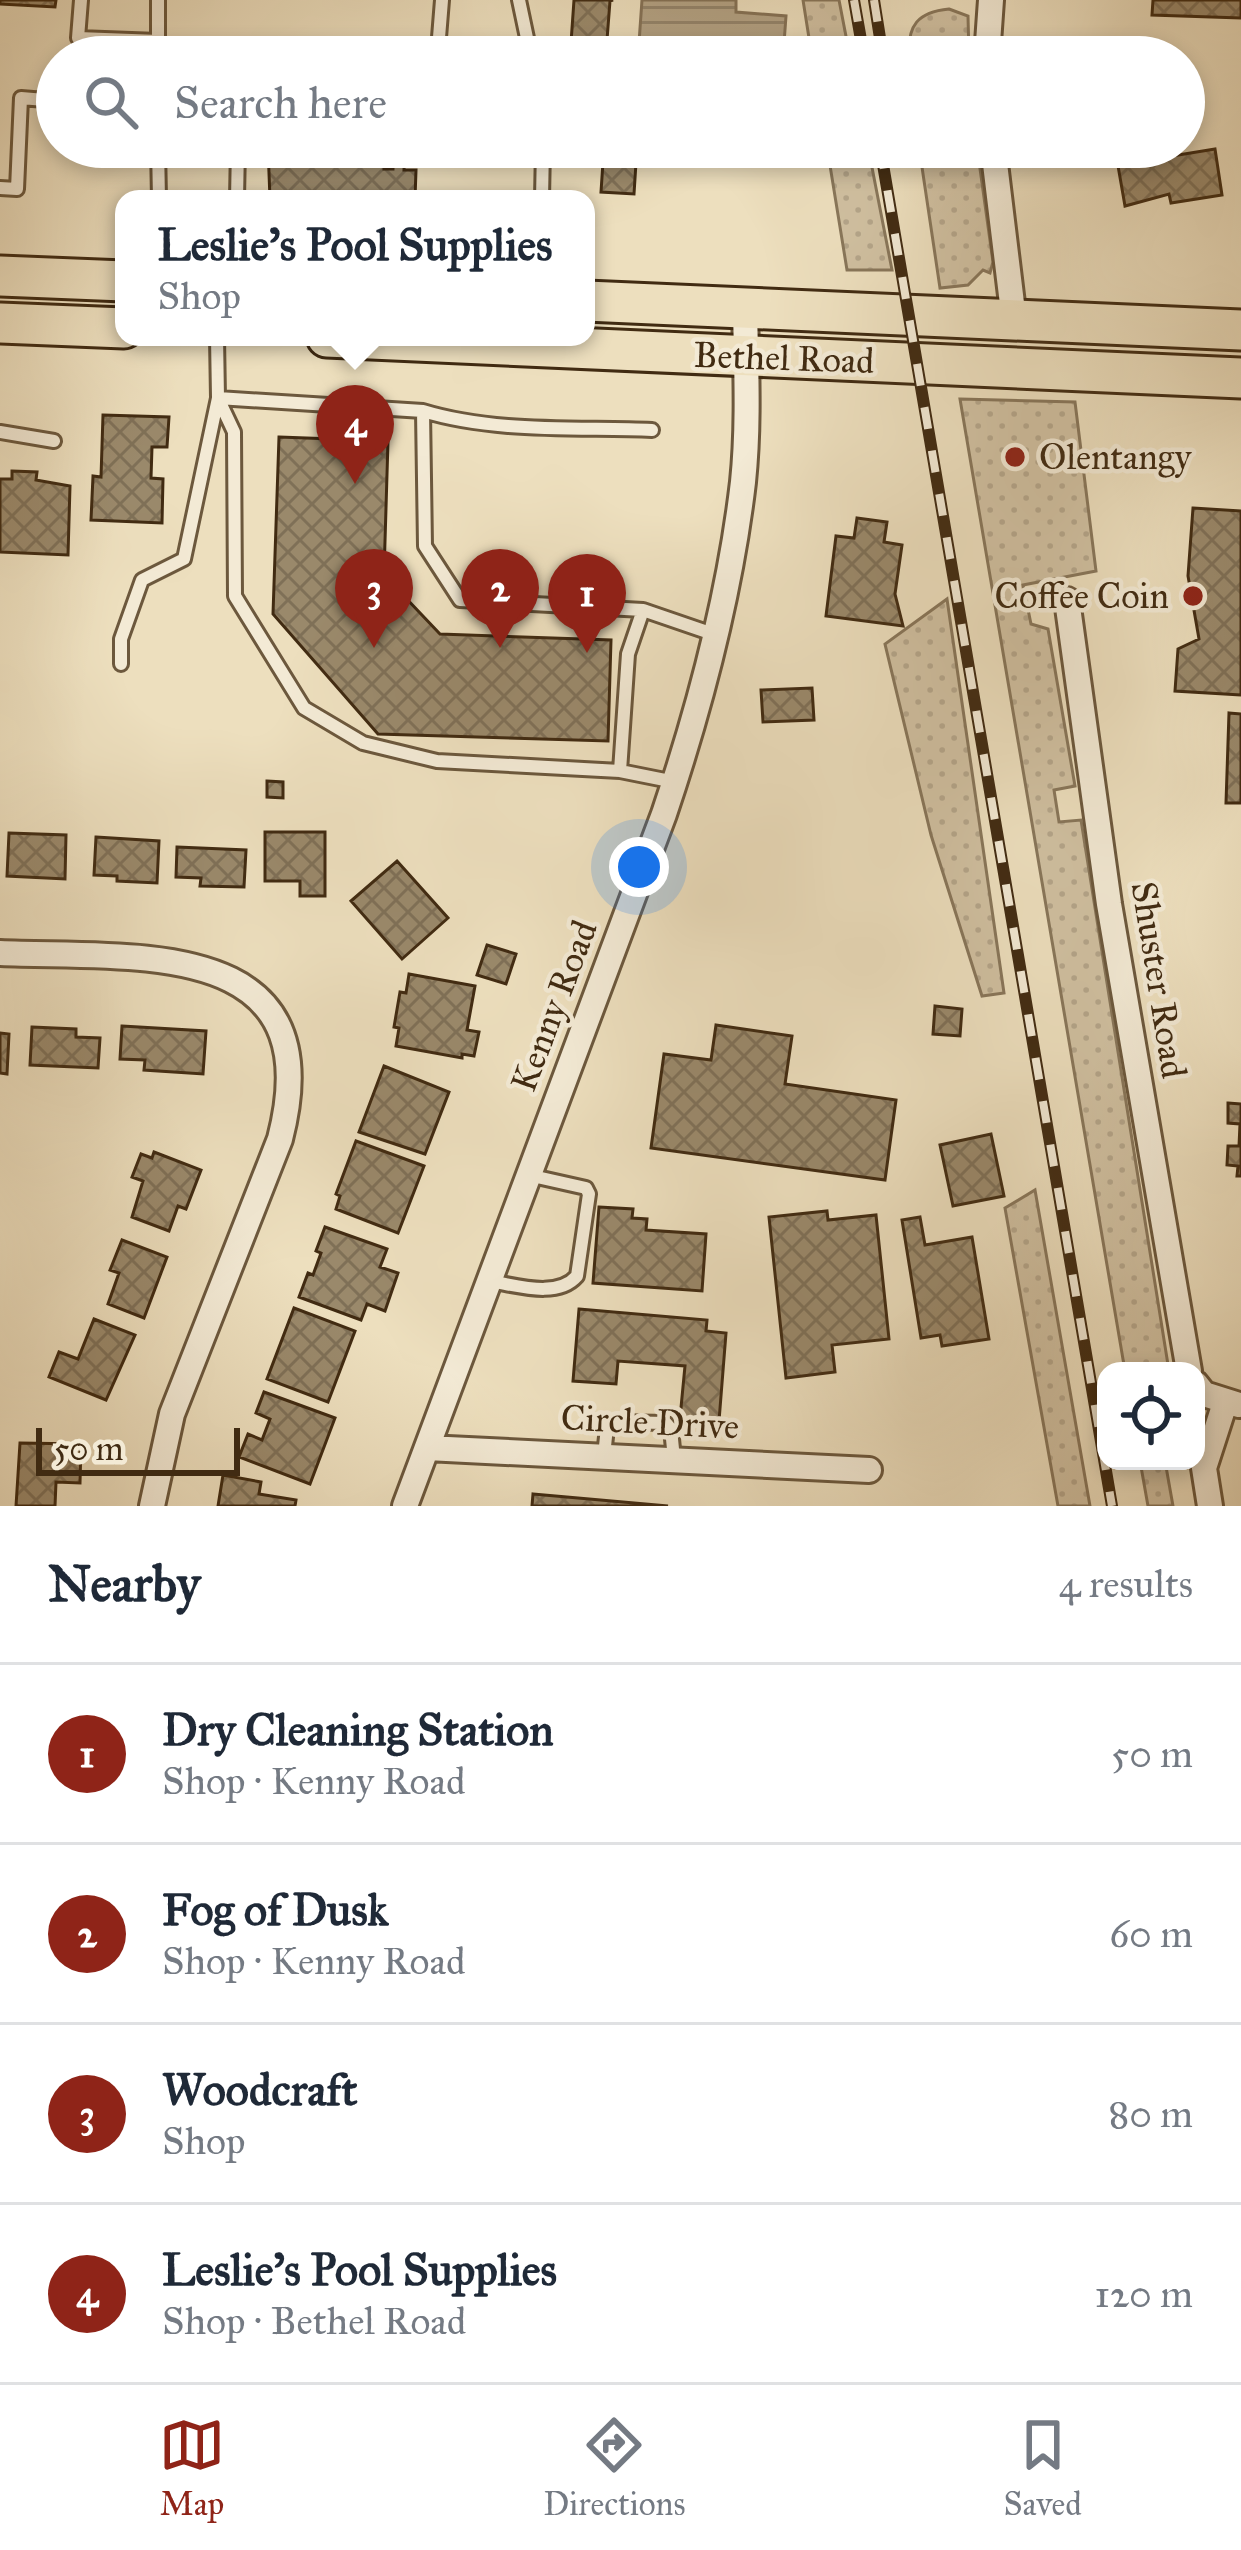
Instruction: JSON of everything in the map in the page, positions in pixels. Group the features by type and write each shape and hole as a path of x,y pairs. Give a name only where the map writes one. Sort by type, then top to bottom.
{"main road":[{"path":"0,276 115,281"},
{"name":"Bethel Road","path":"595,301 1234,330"},
{"path":"0,322 115,328"},
{"path":"1016,369 1103,349 1190,354 1212,349 1234,330"},
{"name":"Bethel Road","path":"525,346 1241,379"}],"street":[{"path":"988,36 991,0"},
{"path":"996,168 1014,320"},
{"name":"Kenny Road","path":"405,1506 675,782 713,634 743,479 745,307"},
{"name":"Shuster Road","path":"1067,600 1108,904 1187,1362"},
{"path":"0,953 198,966 252,990 272,1013 284,1044 290,1076 280,1138 172,1414 152,1506"},
{"path":"1210,1506 1204,1468 1233,1404"},
{"name":"Circle Drive","path":"427,1448 868,1470"}],"lane":[{"path":"78,36 81,0"},
{"path":"158,0 158,36"},
{"path":"439,36 442,0"},
{"path":"519,0 527,36"},
{"path":"0,188 16,189 21,98 36,99"},
{"path":"121,664 121,638 142,580 184,559 218,398 218,346"},
{"path":"218,398 424,411 454,420 652,430"},
{"path":"218,398 234,432 235,596 304,708 362,743 437,761 620,771 675,782"},
{"path":"424,411 424,545 460,600 644,610 713,634"},
{"path":"0,432 54,441"},
{"path":"620,771 628,655 644,610"},
{"path":"488,1281 557,1288 569,1285 577,1276 589,1194 581,1186 528,1175"},
{"path":"604,1456 607,1427 615,1422 666,1423 674,1460"}],"shaded area":[{"path":"642,0 736,0 736,12 786,16 785,36 639,36"},
{"path":"803,0 839,0 846,36 809,36"},
{"path":"949,9 968,16 968,36 910,36 929,13"},
{"path":"830,168 872,168 892,270 847,270"},
{"path":"922,168 980,168 993,262 990,273 983,270 968,285 940,288"},
{"path":"960,399 1075,402 1096,571 1023,585 1031,624 1048,629 1075,786 1054,790 1059,822 1081,820 1168,1362 1123,1362"},
{"path":"947,599 1004,993 982,996 931,835 885,644"},
{"path":"1035,1190 1090,1506 1058,1506 1005,1208"},
{"path":"1142,1470 1167,1470 1173,1506 1148,1506"}],"building":[{"path":"0,0 56,0 55,7 0,4"},
{"path":"574,0 613,0 607,36 571,36"},
{"path":"1153,0 1241,0 1241,18 1152,15"},
{"path":"1215,149 1222,195 1171,203 1169,194 1125,206 1118,168 1205,168 1205,151"},
{"path":"269,168 416,170 415,190 270,190"},
{"path":"603,168 636,168 634,194 601,192"},
{"path":"103,415 169,417 167,447 152,447 151,478 163,479 162,523 91,520 93,476 101,477"},
{"path":"279,437 388,441 384,575 440,634 611,640 608,741 378,734 273,614"},
{"path":"12,471 37,472 36,480 70,486 68,555 0,552 0,479 12,479"},
{"path":"1193,508 1241,511 1241,695 1175,691 1178,649 1199,639 1188,576"},
{"path":"857,518 887,522 884,542 902,545 895,594 903,626 826,616 836,536 854,538"},
{"path":"812,688 814,720 763,722 761,690"},
{"path":"1229,713 1241,714 1241,803 1226,803"},
{"path":"267,781 283,782 283,798 267,797"},
{"path":"265,832 325,832 325,896 300,896 300,881 265,881"},
{"path":"9,833 66,835 65,879 7,876"},
{"path":"96,837 159,841 157,883 94,875"},
{"path":"177,847 246,850 244,887 200,886 201,878 176,877"},
{"path":"397,861 448,918 402,959 351,901"},
{"path":"487,945 516,954 506,984 477,975"},
{"path":"409,974 475,986 467,1030 479,1032 474,1056 396,1046 400,992 406,993"},
{"path":"935,1006 962,1009 960,1036 933,1034"},
{"path":"716,1025 792,1036 785,1084 896,1100 885,1180 651,1148 664,1054 711,1060"},
{"path":"122,1026 206,1031 203,1074 144,1070 145,1060 120,1059"},
{"path":"32,1027 76,1029 76,1037 100,1038 98,1068 30,1065"},
{"path":"0,1033 9,1034 7,1074 0,1073"},
{"path":"384,1066 449,1092 425,1154 359,1132"},
{"path":"1228,1103 1241,1104 1241,1176 1237,1176 1238,1166 1227,1165 1228,1146 1239,1146 1240,1124 1228,1123"},
{"path":"991,1134 1004,1196 953,1206 940,1145"},
{"path":"356,1141 424,1166 398,1233 336,1209 340,1196 336,1194"},
{"path":"154,1152 201,1170 186,1209 178,1206 169,1231 132,1217 143,1181 132,1177 141,1154 152,1158"},
{"path":"599,1207 633,1209 632,1218 647,1219 646,1230 706,1234 702,1291 593,1283"},
{"path":"827,1211 828,1220 876,1215 889,1339 832,1345 835,1372 786,1378 769,1217"},
{"path":"920,1217 925,1245 972,1237 989,1339 942,1346 940,1335 921,1338 902,1220"},
{"path":"325,1227 387,1249 380,1267 398,1273 385,1311 367,1304 361,1320 299,1297 308,1273 313,1275"},
{"path":"122,1240 167,1257 144,1318 108,1304 119,1273 110,1270"},
{"path":"294,1308 355,1331 328,1402 267,1379"},
{"path":"579,1309 707,1320 706,1331 726,1333 719,1421 680,1418 685,1366 618,1361 616,1384 573,1381"},
{"path":"94,1319 135,1335 106,1400 49,1377 59,1352 78,1359"},
{"path":"264,1392 335,1418 310,1484 239,1457 248,1434 262,1440 270,1419 256,1413"},
{"path":"20,1443 81,1444 80,1483 56,1482 55,1506 16,1506"},
{"path":"223,1475 261,1482 259,1494 296,1500 295,1506 218,1506"},
{"path":"533,1494 668,1506 532,1506"}],"railway":[{"path":"854,0 860,36"},
{"path":"874,0 880,36"},
{"path":"884,168 1112,1506"}],"place":[{"name":"Olentangy","path":"1015,457"},
{"name":"Leslie's Pool Supplies","path":"355,484"},
{"name":"Coffee Coin","path":"1193,596"},
{"name":"Woodcraft","path":"374,648"},
{"name":"Fog of Dusk","path":"500,648"},
{"name":"Dry Cleaning Station","path":"587,653"}]}
